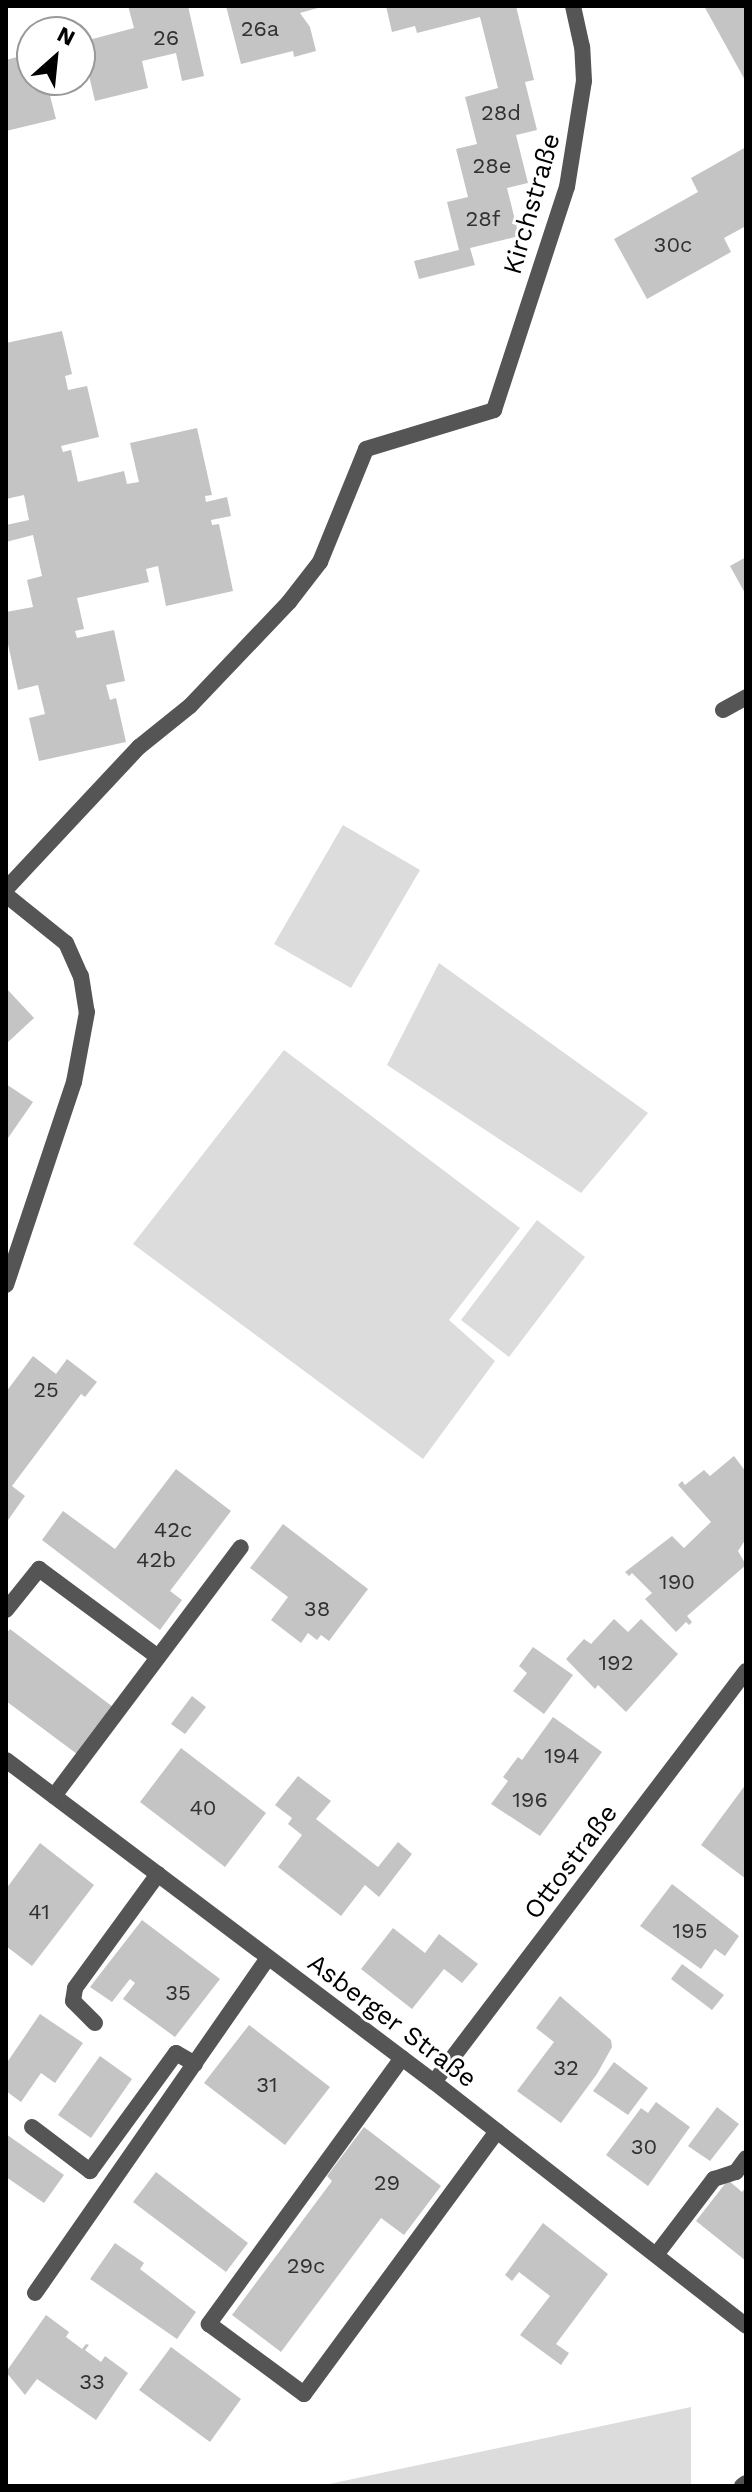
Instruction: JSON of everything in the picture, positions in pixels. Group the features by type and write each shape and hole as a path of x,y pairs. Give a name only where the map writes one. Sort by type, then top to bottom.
{"street":[{"name":"Kirchstraße","path":"6,889 139,747 190,706 289,602 320,562 366,449 494,410 567,187 584,81 582,47 573,6"},
{"path":"723,710 746,697"},
{"path":"6,895 66,943 81,976 87,1012 74,1082 6,1285"},
{"path":"54,1796 241,1547"},
{"path":"6,1610 39,1569 158,1657"},
{"name":"Ottostraße","path":"434,2082 746,1671"},
{"name":"Asberger Straße","path":"6,1760 434,2082 744,2327"},
{"path":"95,2023 73,2001 75,1988 158,1874"},
{"path":"35,2293 268,1958"},
{"path":"32,2127 90,2171 176,2053 195,2064"},
{"path":"402,2058 209,2324 304,2394 497,2131"},
{"path":"656,2255 714,2179 736,2172 746,2158"}],"shaded area":[{"path":"343,825 420,870 351,988 274,944"},
{"path":"439,963 648,1113 581,1193 387,1065"},
{"path":"284,1050 520,1228 449,1320 495,1361 423,1459 133,1244"},
{"path":"537,1220 585,1257 509,1357 461,1320"},
{"path":"691,2407 691,2486 320,2486"}],"building":[{"path":"128,6 188,6 204,76 182,81 176,53 142,61 148,88 95,101 96,38 134,28"},
{"path":"226,6 325,6 300,13 310,27 316,51 294,57 293,51 241,64"},
{"path":"386,6 516,6 534,80 525,82 537,130 516,135 528,183 507,188 519,236 470,248 475,265 419,279 414,261 459,250 447,202 468,197 456,149 477,144 465,97 498,88 480,17 417,33 415,26 392,32"},
{"path":"704,6 746,6 746,82"},
{"path":"16,57 16,96 50,96 56,119 6,131 6,60"},
{"path":"746,147 746,226 724,238 731,252 647,299 614,239 698,192 691,178"},
{"path":"62,331 72,374 65,376 68,390 87,386 99,437 61,446 63,452 71,450 78,482 124,471 127,484 139,482 130,443 197,428 212,495 205,496 206,502 227,497 231,516 211,520 212,525 219,524 233,591 166,606 158,566 146,569 149,582 77,598 84,629 75,631 77,638 114,630 125,681 106,685 110,700 116,698 126,742 39,761 29,718 45,714 38,685 18,690 6,635 6,612 33,607 27,580 42,576 33,535 6,542 6,525 29,520 24,495 6,499 6,343"},
{"path":"746,557 746,595 730,566"},
{"path":"6,988 34,1018 6,1044"},
{"path":"6,1084 33,1102 6,1141"},
{"path":"33,1356 56,1374 67,1359 97,1382 85,1397 81,1394 12,1486 25,1496 6,1523 6,1392"},
{"path":"734,1456 746,1472 746,1539 738,1551 746,1565 687,1616 692,1622 689,1625 686,1622 676,1632 645,1599 652,1593 632,1573 629,1576 625,1572 672,1536 684,1548 711,1522 678,1485 682,1481 685,1485 704,1470 710,1476"},
{"path":"176,1469 231,1511 170,1591 182,1600 160,1630 42,1540 63,1511 115,1549"},
{"path":"283,1524 368,1589 329,1641 321,1635 317,1640 308,1633 301,1643 271,1620 288,1597 250,1568"},
{"path":"614,1619 628,1632 641,1619 678,1654 626,1712 598,1685 595,1689 566,1659 584,1639 591,1644"},
{"path":"10,1629 113,1707 77,1754 6,1701 6,1634"},
{"path":"533,1647 573,1675 544,1714 513,1691 527,1673 519,1666"},
{"path":"192,1696 206,1707 185,1734 171,1724"},
{"path":"553,1717 602,1752 540,1836 491,1804 508,1781 503,1777 518,1757 522,1760"},
{"path":"181,1748 266,1813 225,1867 140,1802"},
{"path":"298,1776 331,1801 316,1819 378,1867 398,1842 412,1854 379,1897 365,1885 341,1916 278,1867 302,1835 288,1824 292,1818 275,1805"},
{"path":"746,1784 746,1879 701,1845"},
{"path":"40,1843 94,1885 32,1966 6,1946 6,1889"},
{"path":"672,1884 739,1936 725,1956 715,1949 701,1969 640,1926"},
{"path":"142,1920 220,1979 175,2037 123,1999 135,1983 130,1979 112,2002 90,1987"},
{"path":"393,1928 425,1953 439,1934 478,1964 462,1983 444,1969 412,2009 361,1969"},
{"path":"682,1964 724,1995 712,2010 671,1979"},
{"path":"560,1996 611,2040 612,2047 597,2074 561,2123 517,2091 554,2042 536,2028"},
{"path":"40,2014 83,2043 55,2083 41,2073 21,2102 6,2091 6,2064"},
{"path":"249,2025 330,2087 285,2145 204,2083"},
{"path":"100,2056 132,2079 91,2138 58,2115"},
{"path":"614,2062 648,2088 628,2115 593,2091"},
{"path":"656,2102 690,2127 648,2186 606,2155 641,2108 648,2113"},
{"path":"717,2107 739,2124 710,2161 688,2146"},
{"path":"364,2127 441,2186 404,2235 381,2218 281,2352 232,2315 332,2181 327,2176"},
{"path":"6,2134 64,2175 44,2203 6,2177"},
{"path":"156,2172 248,2243 226,2272 133,2202"},
{"path":"728,2180 742,2192 746,2187 746,2261 696,2221"},
{"path":"543,2223 608,2274 556,2344 569,2353 561,2365 520,2335 550,2296 519,2272 512,2281 505,2275"},
{"path":"115,2243 144,2263 140,2269 196,2312 177,2339 90,2279"},
{"path":"46,2315 69,2332 66,2337 82,2349 89,2345 85,2350 101,2362 105,2356 128,2373 96,2420 37,2379 25,2395 6,2372"},
{"path":"171,2347 241,2399 210,2442 139,2390"}]}
